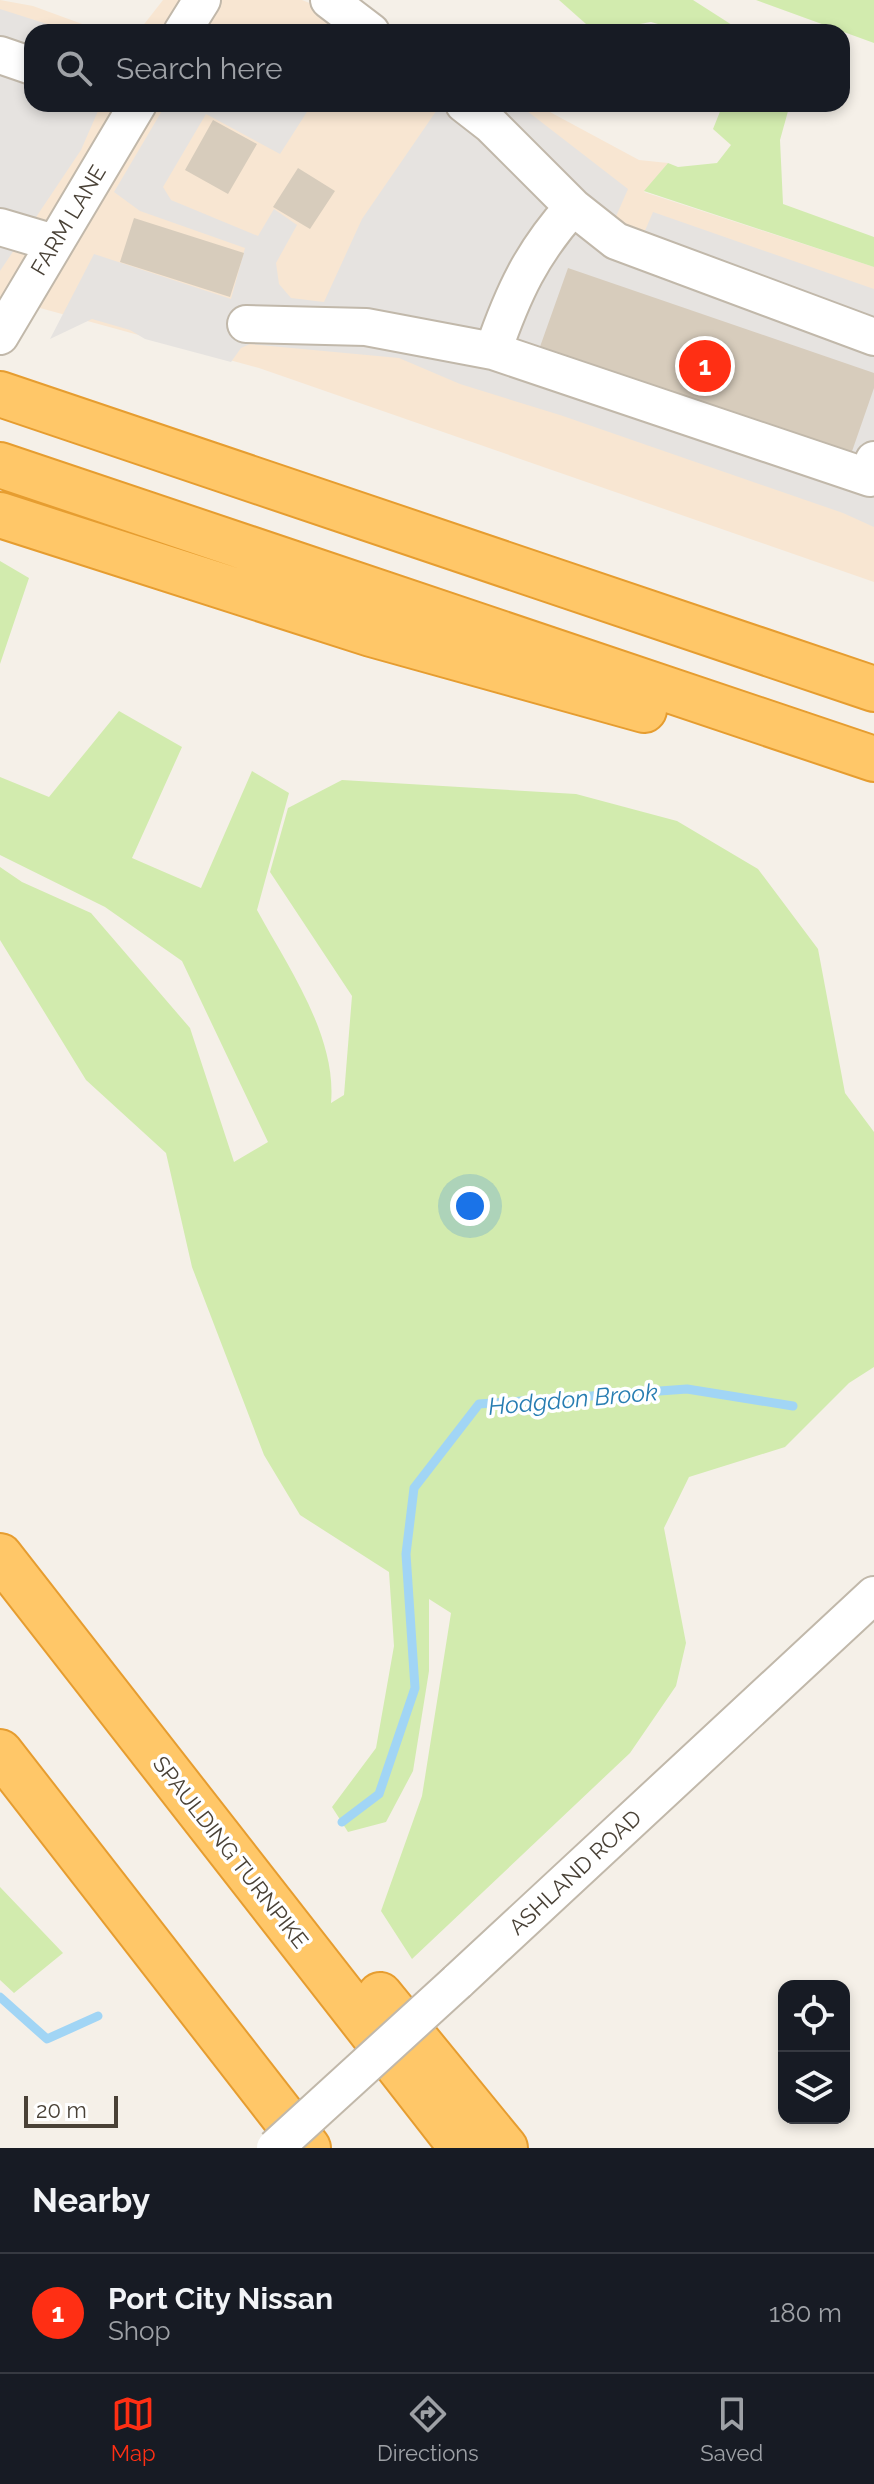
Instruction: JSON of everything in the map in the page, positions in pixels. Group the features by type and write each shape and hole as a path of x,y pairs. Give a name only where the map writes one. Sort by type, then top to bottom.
{"highway":[{"path":"0,394 874,689"},
{"path":"0,465 874,759"},
{"path":"0,515 371,634 874,776"},
{"name":"SPAULDING TURNPIKE","path":"0,1556 462,2148"},
{"path":"116,1705 386,2002 505,2148"},
{"path":"0,1752 308,2148"}],"street":[{"path":"187,24 202,0"},
{"path":"329,0 360,24"},
{"path":"0,55 24,63"},
{"name":"FARM LANE","path":"0,336 133,112"},
{"path":"474,112 573,207 616,241 874,337"},
{"path":"493,351 512,296 541,243 573,207"},
{"path":"0,227 54,243"},
{"path":"246,324 366,327 493,351 873,473"},
{"name":"ASHLAND ROAD","path":"275,2148 874,1595"}],"shaded area":[{"path":"0,0 33,6 82,24 24,24 24,112 550,112 639,160 668,163 644,192 874,267 874,582 259,368 0,297"},
{"path":"163,0 302,0 361,24 144,24"},
{"path":"0,9 47,24 24,24 24,112 98,112 81,150 0,271"},
{"path":"161,112 307,112 280,154 206,114 163,187 171,200 258,236 274,209 297,225 276,263 279,284 291,298 324,302 362,219 436,112 528,112 628,189 614,221 644,233 653,212 874,289 874,527 843,513 560,415 460,384 399,358 250,344 241,348 231,362 145,339 130,330 92,319 50,339 94,254 231,299 245,248 140,211 114,192"}],"green space":[{"path":"559,0 693,0 730,24 651,22 586,24"},
{"path":"756,0 874,0 874,43 850,34 850,24 822,24"},
{"path":"720,112 788,112 780,140 783,204 874,237 874,267 644,191 668,163 678,167 717,163 731,145 713,129"},
{"path":"0,561 29,578 0,664"},
{"path":"119,711 182,747 132,858 201,888 252,771 289,793 257,910 296,978 318,1028 331,1078 331,1103 344,1095 352,996 270,872 288,808 342,780 576,794 677,821 758,869 818,949 845,1093 874,1132 874,1367 849,1383 785,1447 689,1477 664,1528 686,1643 676,1686 630,1753 412,1959 381,1911 422,1796 451,1613 429,1599 429,1671 413,1771 386,1822 348,1832 332,1807 376,1748 394,1646 389,1572 300,1515 264,1455 192,1267 166,1153 86,1080 0,940 0,867 22,882 91,913 190,1028 234,1162 268,1142 182,961 105,907 0,855 0,777 49,797"},
{"path":"0,1887 63,1953 14,1993 0,1980"}],"building":[{"path":"213,120 257,144 228,194 185,170"},
{"path":"298,168 335,191 310,229 273,207"},
{"path":"134,218 244,253 230,297 120,262"},
{"path":"568,268 874,373 874,388 849,460 536,358"}],"waterway":[{"name":"Hodgdon Brook","path":"342,1822 379,1794 415,1688 406,1554 414,1488 479,1404 687,1389 793,1406"},
{"name":"Hodgdon Brook","path":"0,1997 47,2039 98,2016"}],"place":[{"name":"Port City Nissan","path":"705,366"}]}
